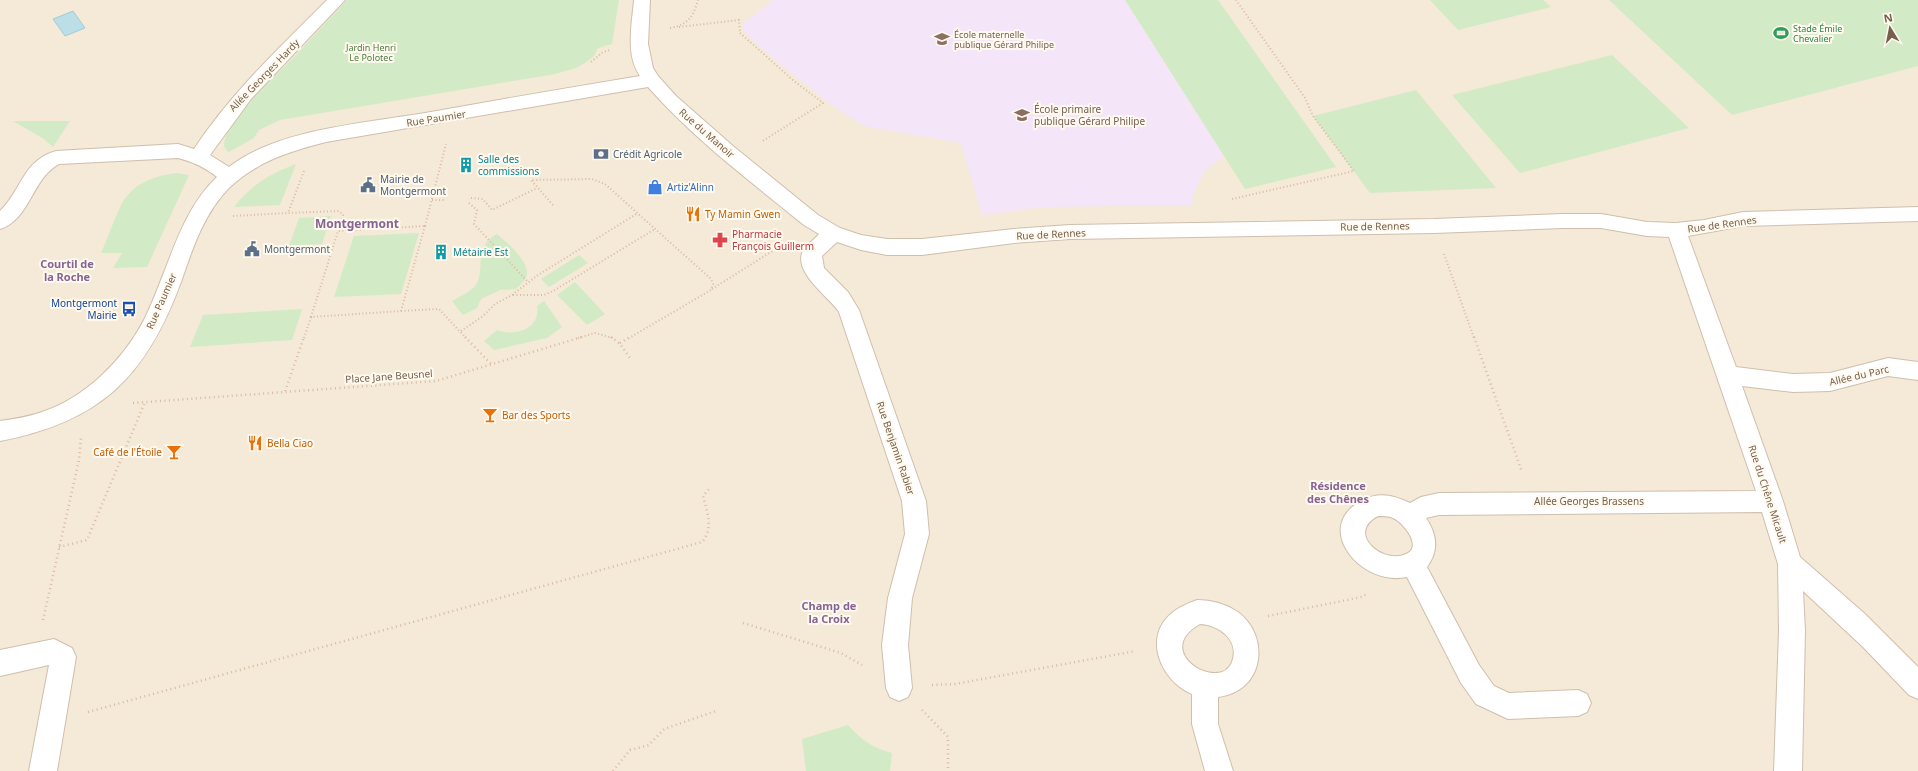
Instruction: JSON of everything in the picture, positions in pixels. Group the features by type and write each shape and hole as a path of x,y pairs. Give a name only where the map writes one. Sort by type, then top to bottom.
{"street":[{"name":"Allée Georges Hardy","path":"199,157 210,138 232,108 337,0"},
{"name":"Rue du Manoir","path":"642,0 639,44 644,69 652,80 670,100 726,151 811,220 833,233"},
{"name":"Rue Paumier","path":"0,431 48,420 72,408 98,390 116,375 131,358 148,331 190,234 204,208 215,191 228,177 247,164 266,154 296,143 326,136 652,80"},
{"path":"0,222 15,208 35,172 46,162 56,158 178,151 199,157 216,166 228,177"},
{"name":"Rue de Rennes","path":"833,233 861,242 887,247 922,247 1014,236 1070,232 1434,226 1602,221 1647,229 1676,230 1704,228 1743,219 1918,214"},
{"name":"Rue du Chêne Micault","path":"1676,230 1691,268 1728,375 1771,501 1790,564 1792,631 1788,771"},
{"name":"Rue Benjamin Rabier","path":"833,233 812,254 812,263 816,272 842,298 849,310 914,502 917,518 917,534 900,598 895,645 899,688"},
{"name":"Allée du Parc","path":"1728,375 1793,383 1830,382 1888,366 1918,371"},
{"name":"Allée Georges Brassens","path":"1410,516 1421,508 1439,504 1771,501"},
{"path":"1376,505 1387,505 1410,516 1419,527 1424,542 1424,550 1420,559 1413,564 1403,568 1393,569 1382,566 1371,560 1362,552 1355,542 1352,532 1353,522 1358,514 1366,508 1376,505"},
{"path":"1413,564 1470,674 1485,695 1508,706 1578,703"},
{"path":"1790,564 1842,608 1884,649 1918,686"},
{"path":"1197,612 1209,612 1221,616 1232,624 1240,633 1245,645 1246,656 1244,666 1238,676 1228,683 1217,686 1205,685 1194,682 1176,667 1171,657 1169,646 1171,634 1176,624 1185,617 1197,612"},
{"path":"0,663 54,651 63,657 43,771"},
{"path":"1205,685 1205,724 1219,771"}],"path":[{"path":"1229,200 1354,171 1314,116 1306,98 1236,0"},
{"path":"679,27 739,20 740,33 794,81 823,103 755,146"},
{"path":"400,312 425,226 440,164"},
{"path":"288,214 303,174"},
{"path":"553,205 531,180 592,179 605,184 711,279 713,284 711,290"},
{"path":"471,198 483,199 492,210 537,188"},
{"path":"432,200 444,200"},
{"path":"469,203 477,210 474,224 528,282"},
{"path":"229,216 339,211 343,215 311,317 285,391"},
{"path":"461,331 483,316 495,304 512,295 538,275 638,213"},
{"path":"338,231 425,226"},
{"path":"1434,226 1533,502"},
{"path":"512,295 544,295 553,291 655,229"},
{"path":"620,343 711,290 787,241"},
{"path":"311,317 439,309 491,364"},
{"name":"Place Jane Beusnel","path":"130,403 436,381 595,333 606,334 620,343 630,358"},
{"path":"59,547 87,540 145,401"},
{"path":"36,654 79,460 82,431"},
{"path":"51,722 702,542 708,536 710,528 704,496 711,487"},
{"path":"1232,624 1362,597 1375,586 1382,566"},
{"path":"743,623 842,653 899,688 948,737 948,771"},
{"path":"955,684 1169,646"},
{"path":"613,771 630,750 649,745 664,728 716,711"}],"shaded area":[{"path":"0,0 1918,0 1918,771 0,771"},
{"name":"École primaire publique Gérard Philipe","path":"773,0 1125,0 1224,156 1205,170 1194,193 1192,205 1044,207 982,215 961,143 863,126 829,103 776,61 747,35 741,25"}],"green space":[{"name":"Jardin Henri Le Polotec","path":"347,0 619,0 612,44 598,48 594,56 576,68 555,74 280,120 259,130 254,138 229,152 227,151 224,147 225,139 236,118 254,96 293,58"},
{"path":"1125,0 1218,0 1336,167 1245,189"},
{"path":"1430,0 1543,0 1551,7 1458,30"},
{"name":"Stade Émile Chevalier","path":"1609,0 1918,0 1918,66 1732,115"},
{"path":"1612,55 1689,128 1520,173 1452,95"},
{"path":"1416,90 1496,188 1370,193 1313,116"},
{"path":"13,121 70,121 53,147 44,139"},
{"path":"296,164 280,205 234,207 254,186 269,176"},
{"path":"177,173 189,175 147,267 113,268 122,253 101,253 124,200 137,186 156,177"},
{"path":"331,216 322,244 289,246 299,218"},
{"path":"419,233 401,294 334,297 354,236"},
{"path":"497,234 518,254 525,266 527,272 526,277 516,289 500,290 481,299 477,308 463,315 452,301 475,286 480,274 484,246"},
{"path":"579,255 588,263 549,287 541,279"},
{"path":"575,282 605,314 587,325 557,295"},
{"path":"544,301 562,327 547,338 494,350 484,341 497,330 504,332 519,332 531,326 537,314 537,306"},
{"path":"302,309 292,340 190,347 203,315"},
{"path":"848,725 868,743 879,749 892,753 890,771 806,771 802,739"}],"water":[{"path":"73,11 85,28 65,36 53,19"}],"place":[{"name":"Stade Émile Chevalier","path":"1781,33"},
{"name":"École maternelle publique Gérard Philipe","path":"942,39"},
{"name":"École primaire publique Gérard Philipe","path":"1022,115"},
{"name":"Crédit Agricole","path":"601,154"},
{"name":"Salle des commissions","path":"466,165"},
{"name":"Mairie de Montgermont","path":"368,185"},
{"name":"Artiz'Alinn","path":"655,187"},
{"name":"Ty Mamin Gwen","path":"693,214"},
{"name":"Pharmacie François Guillerm","path":"720,240"},
{"name":"Montgermont","path":"252,249"},
{"name":"Métairie Est","path":"441,252"},
{"name":"Montgermont Mairie","path":"129,309"},
{"name":"Bar des Sports","path":"490,415"},
{"name":"Bella Ciao","path":"255,443"},
{"name":"Café de l'Étoile","path":"174,452"}],"district":[{"name":"Montgermont","path":"357,223"},
{"name":"Courtil de la Roche","path":"67,269"},
{"name":"Résidence des Chênes","path":"1338,491"},
{"name":"Champ de la Croix","path":"829,611"}]}
